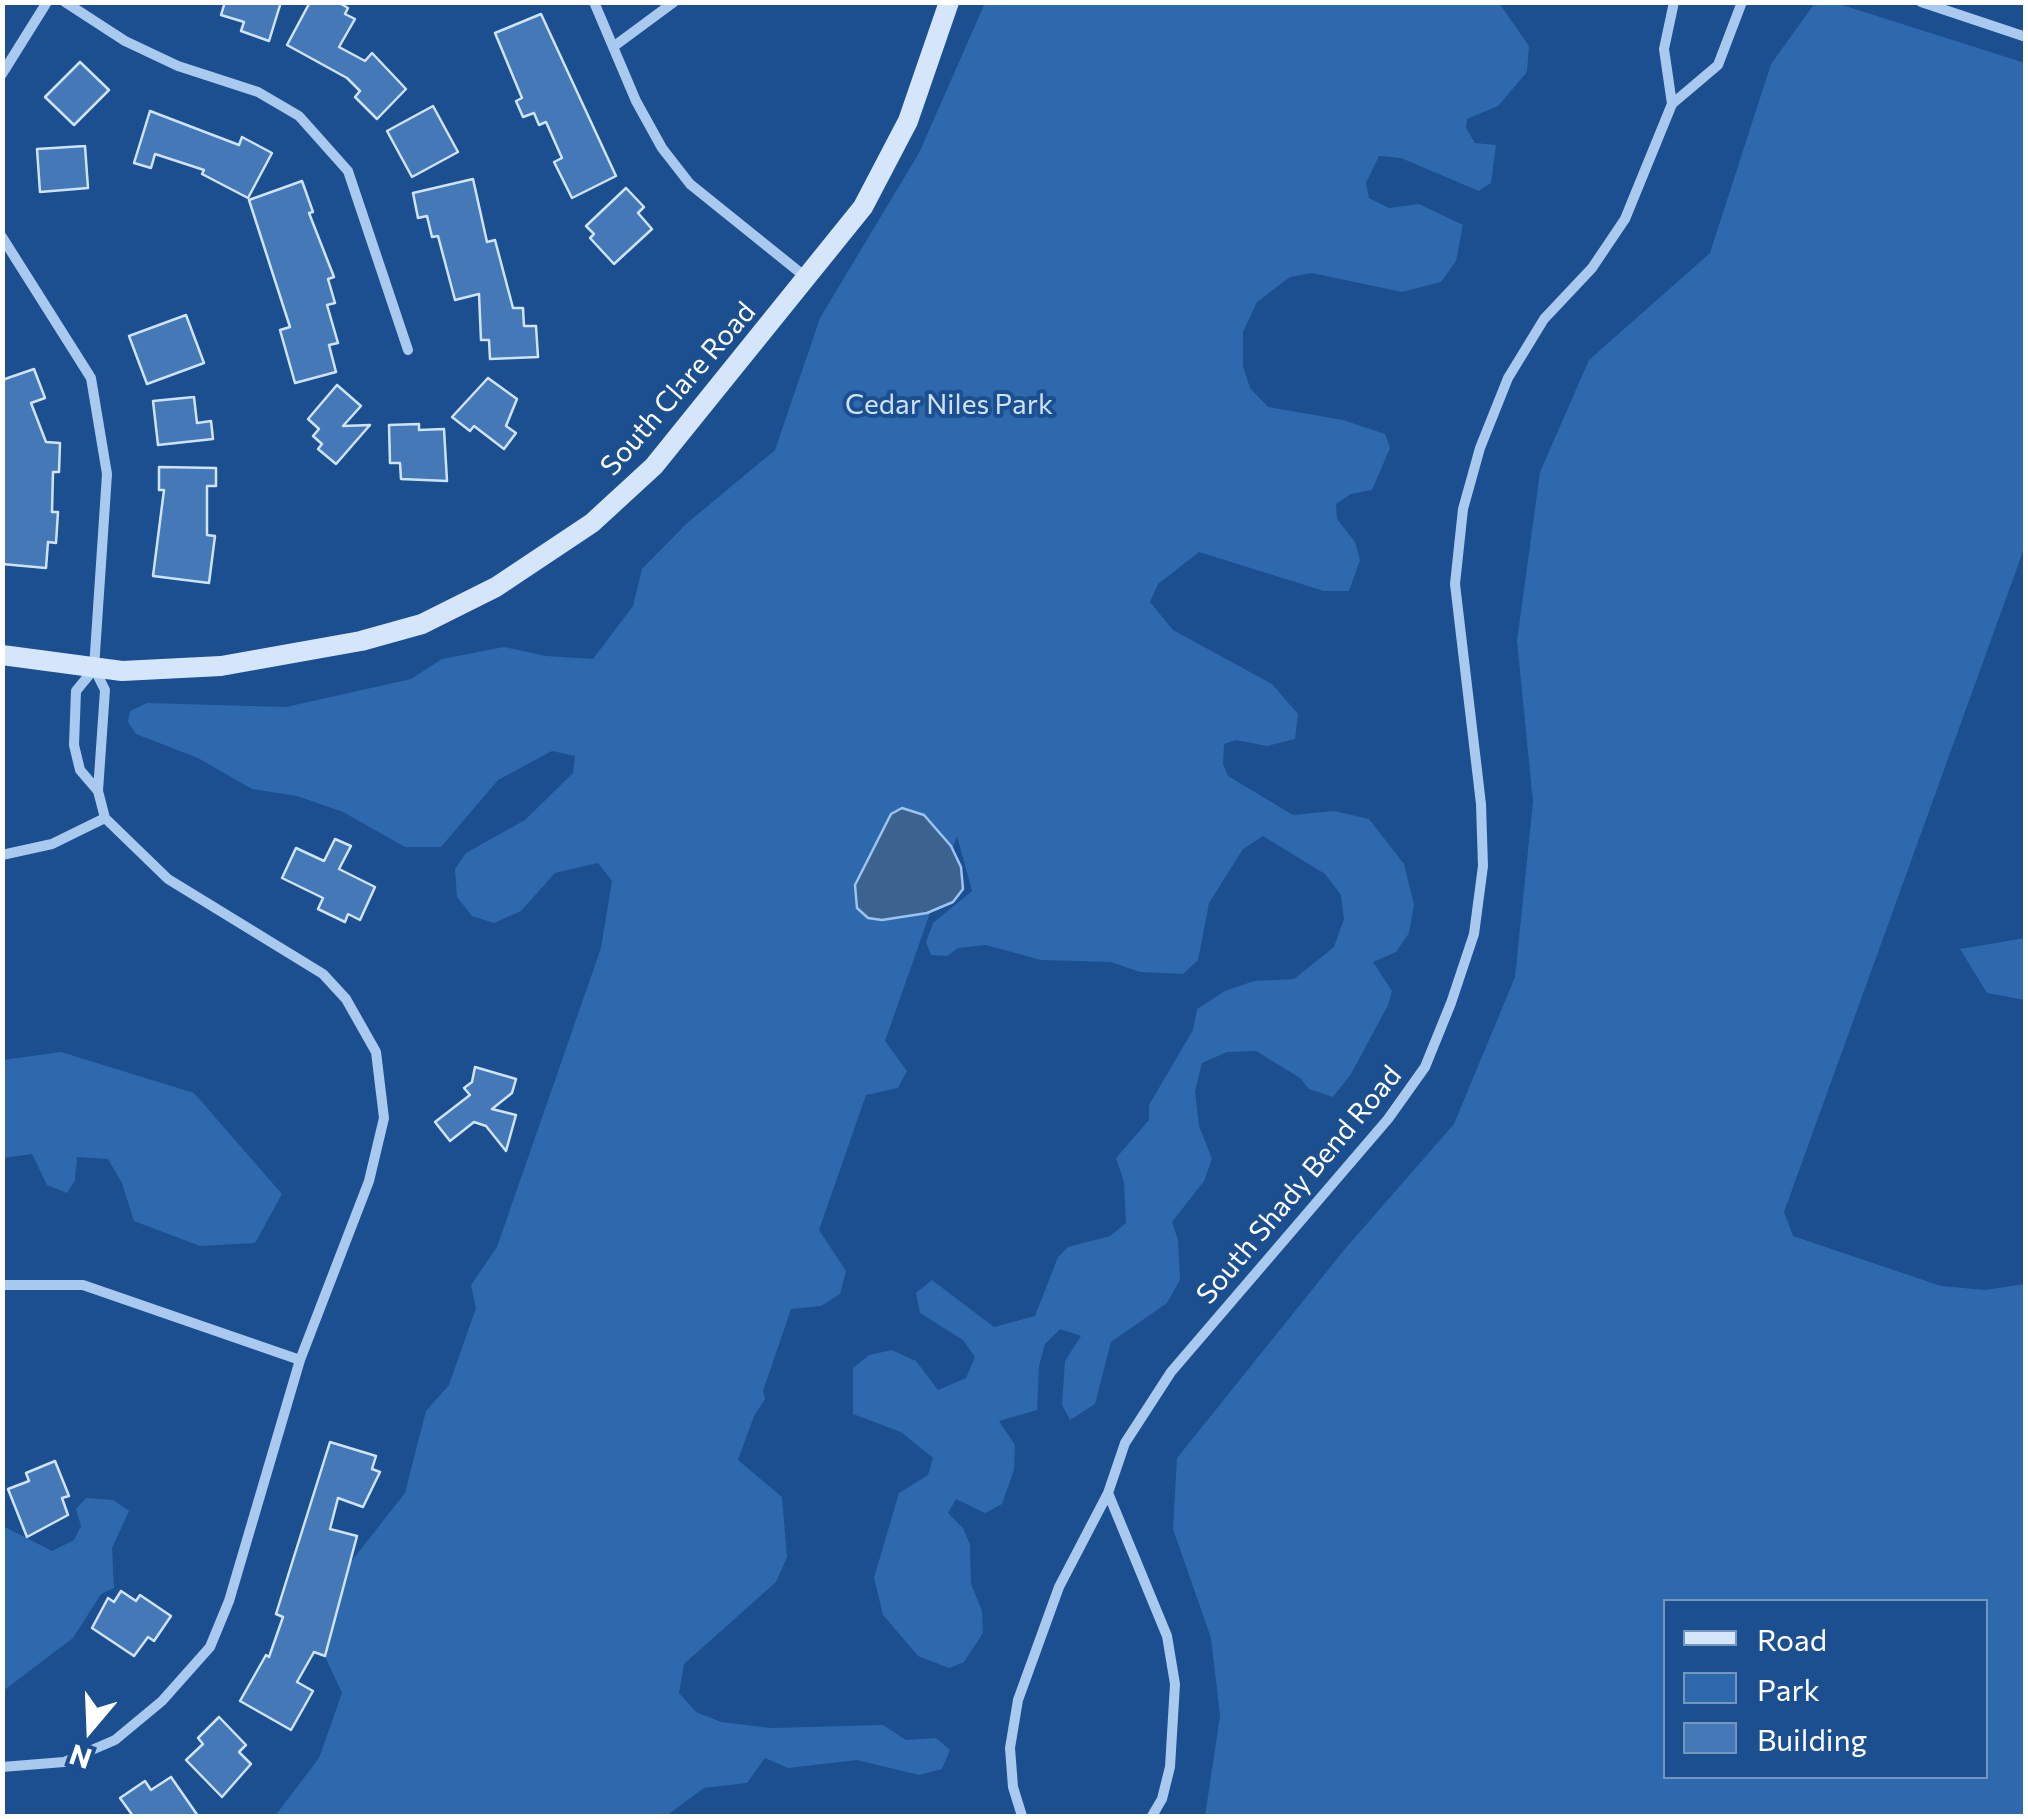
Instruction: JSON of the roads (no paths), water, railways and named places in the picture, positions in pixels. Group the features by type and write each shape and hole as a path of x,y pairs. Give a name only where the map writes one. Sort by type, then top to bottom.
{"street":[{"path":"2,74 47,2"},
{"path":"65,2 125,41 178,66 258,92 299,116 348,171 408,350"},
{"path":"594,2 662,148 690,184 809,280"},
{"path":"613,47 674,2"},
{"name":"South Clare Road","path":"2,655 122,672 281,658 422,624 496,587 592,523 654,466 809,280 863,207 908,122 949,2"},
{"path":"1672,104 1664,49 1674,2"},
{"path":"1672,104 1718,66 1742,2"},
{"path":"1921,2 2026,37"},
{"name":"South Shady Bend Road","path":"1022,1816 1012,1787 1010,1748 1018,1700 1058,1587 1108,1493 1125,1443 1172,1372 1388,1119 1432,1051 1474,934 1483,866 1481,804 1455,584 1463,509 1480,448 1508,378 1544,319 1592,268 1625,219 1672,104"},
{"path":"2,237 91,378 107,474 94,668 105,690 98,791 105,818 168,879 323,974 346,999 376,1052 383,1082 379,1151 300,1360 229,1602 210,1647 170,1693 114,1740 64,1762 2,1766"},
{"path":"94,668 76,691 74,745 80,770 98,791"},
{"path":"2,855 52,844 105,818"},
{"path":"2,1285 39,1282 99,1289 300,1360"},
{"path":"1108,1493 1167,1636 1175,1684 1170,1767 1152,1816"}],"park label":[{"name":"Cedar Niles Park","path":"949,405"}]}
